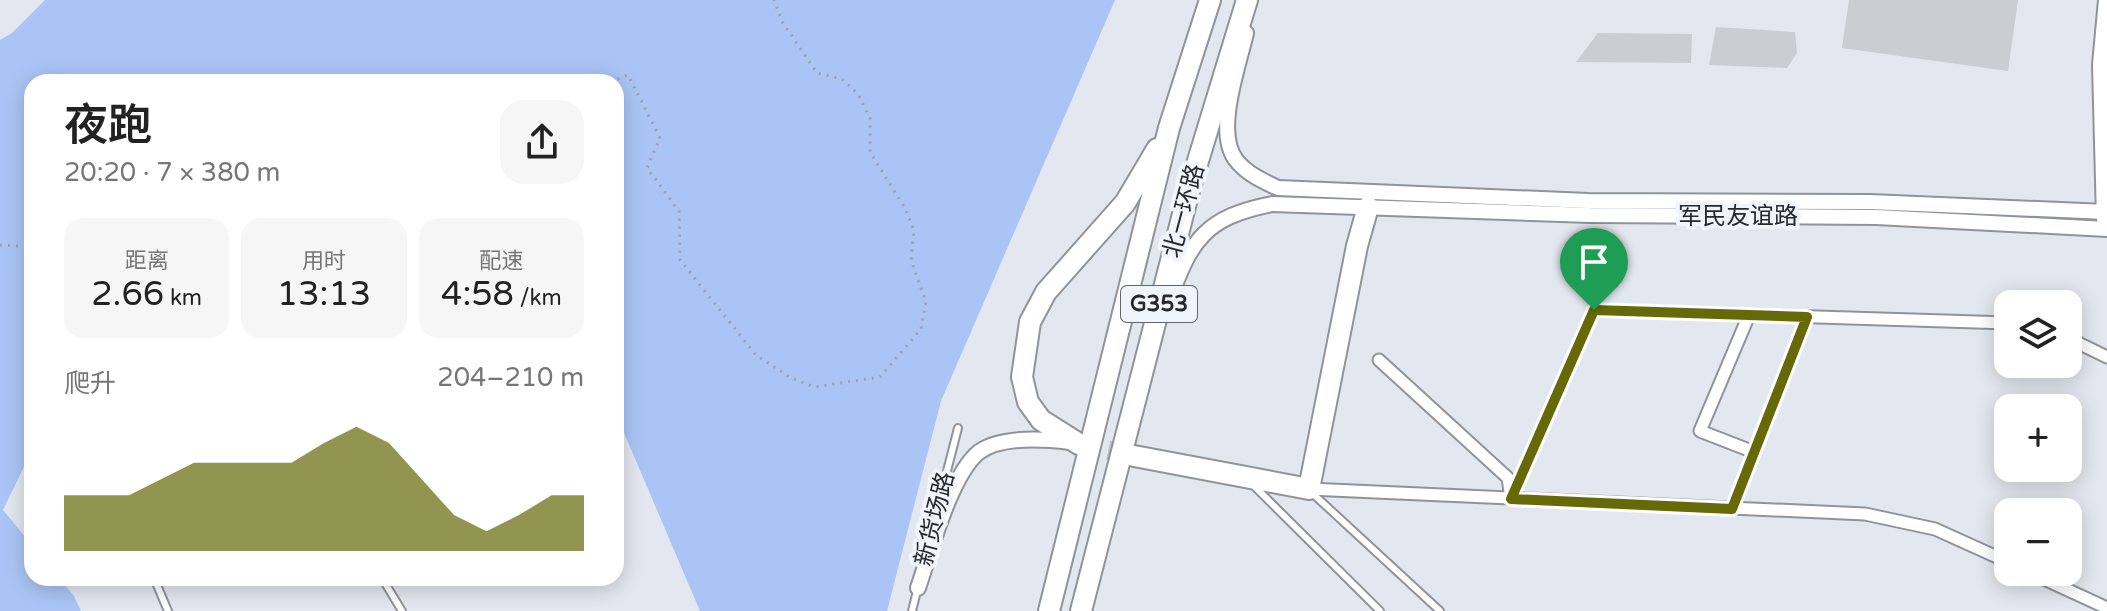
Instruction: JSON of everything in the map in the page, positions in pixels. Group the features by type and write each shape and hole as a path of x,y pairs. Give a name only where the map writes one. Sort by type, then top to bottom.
{"highway":[{"name":"北一环路","path":"1049,611 1169,128 1210,0"},
{"name":"北一环路","path":"1081,611 1190,187 1247,0"},
{"path":"1079,444 1041,420 1028,402 1022,377 1030,322 1046,292 1125,203 1169,128"},
{"path":"1134,456 1309,489 1357,246 1371,199"}],"street":[{"path":"1254,0 1227,114 1229,146 1236,160 1253,176 1278,188 1371,199"},
{"path":"2105,229 2100,65 2106,0"},
{"path":"1130,412 1182,265 1218,221 1240,211 1272,204 1371,199"},
{"name":"军民友谊路","path":"1371,199 1870,202 2105,212"},
{"name":"军民友谊路","path":"1371,199 1590,215 1876,217 2105,229"},
{"path":"1511,499 1594,310 1994,323"},
{"path":"1749,315 1700,431 1754,452"},
{"path":"1732,509 1807,317"},
{"path":"2082,345 2107,357"},
{"path":"1379,360 1508,478 1511,499"},
{"path":"918,588 958,481 979,452 992,446 1043,438 1079,444"},
{"path":"1309,489 1865,514 1935,529 1994,556"},
{"path":"2059,586 2107,608"}],"lane":[{"name":"新货场路","path":"912,611 958,428"},
{"path":"1245,477 1380,611"},
{"path":"1309,489 1440,611"},
{"path":"157,586 168,611"},
{"path":"387,586 402,611"}],"path":[{"path":"624,77 628,75 660,138 647,168 679,211 680,260 756,355 791,378 814,387 880,377 921,329 926,302 911,260 914,230 905,208 870,152 870,118 858,94 842,79 817,73 783,23 774,0"},
{"path":"0,245 24,246"}],"shaded area":[{"path":"45,0 1115,0 941,401 887,611 700,611 624,433 624,74 24,74 24,467 3,510 24,535 24,586 66,586 81,611 0,611 0,40 12,33"}],"building":[{"path":"1849,0 2018,0 2008,71 1842,48"},
{"path":"1716,27 1795,32 1797,53 1787,68 1709,65"},
{"path":"1598,33 1692,34 1691,63 1576,62"}],"tunnel":[{"path":"1079,444 1134,456"}],"route":[{"path":"1594,310 1807,317 1732,509 1511,499 1594,310"}]}
